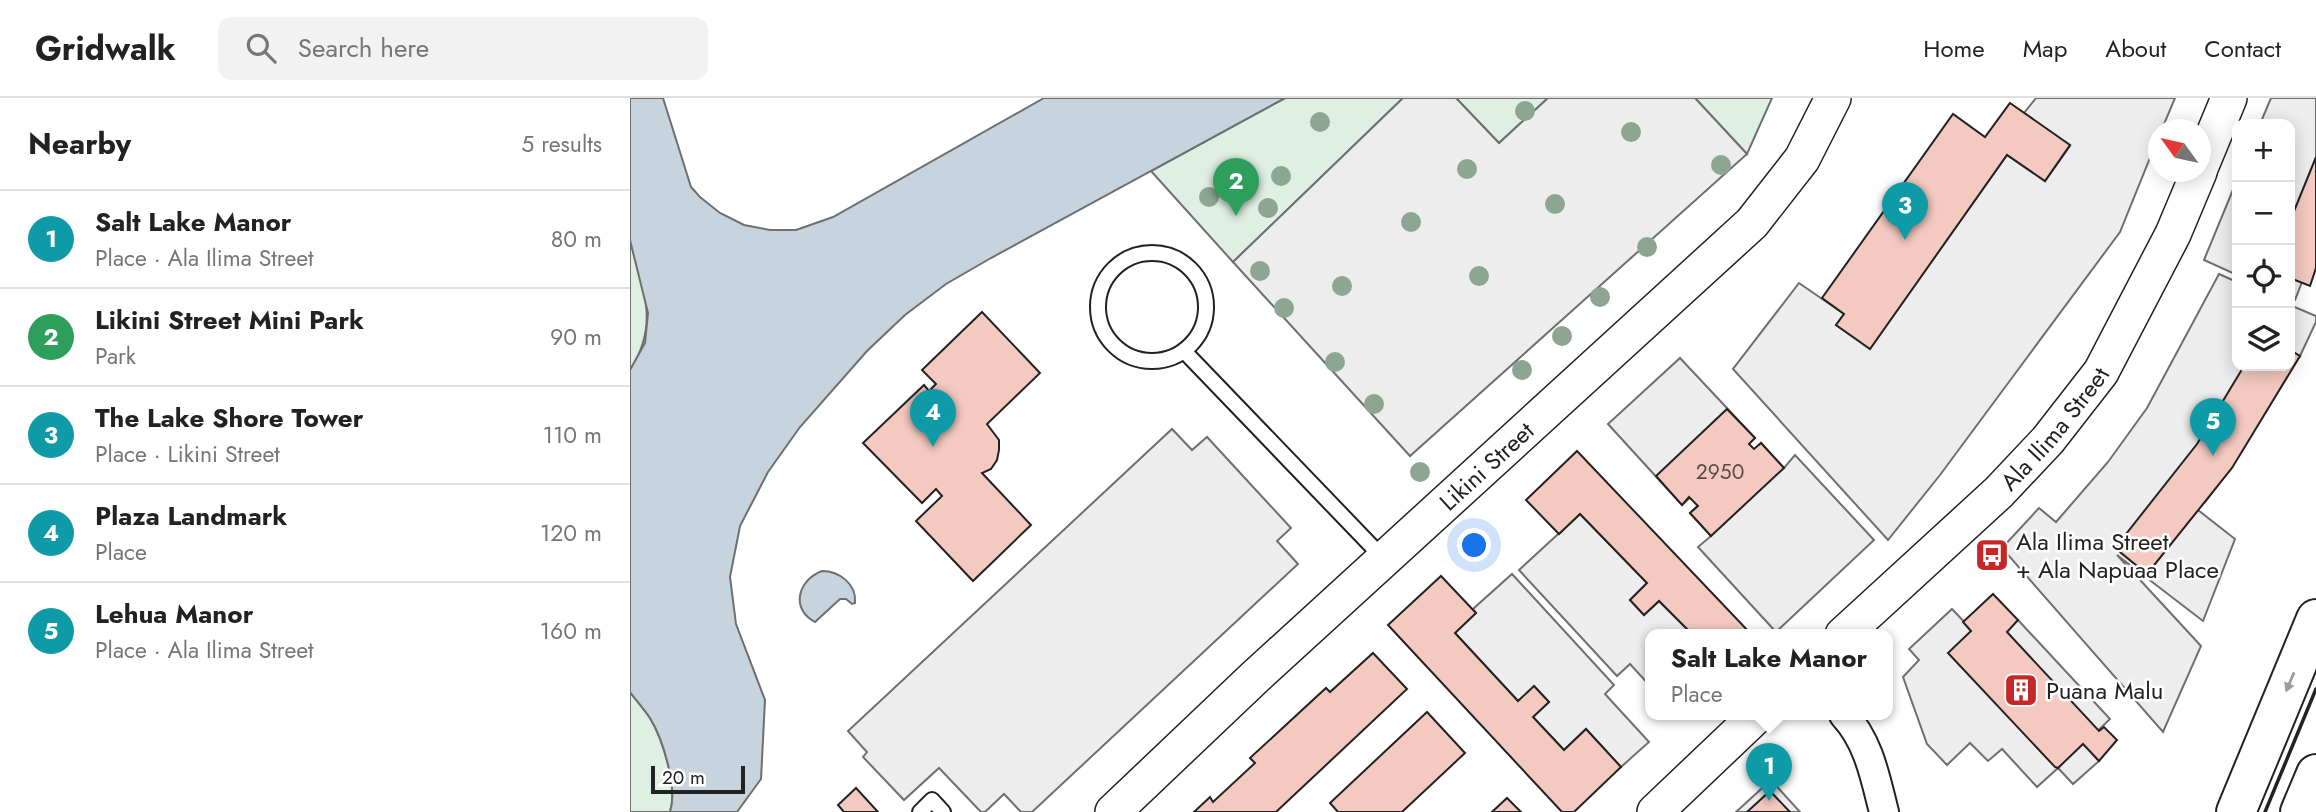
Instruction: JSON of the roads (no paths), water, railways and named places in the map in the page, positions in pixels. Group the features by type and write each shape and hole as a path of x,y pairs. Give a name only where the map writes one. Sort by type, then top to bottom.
{"main road":[{"path":"2236,812 2316,619"},
{"path":"2300,812 2316,774"}],"street":[{"name":"Likini Street","path":"1113,812 1480,469 1752,223 1802,159 1833,98"},
{"name":"Ala Ilima Street","path":"2211,143 2229,98"},
{"name":"Ala Ilima Street","path":"1850,629 1998,492 2048,440 2101,372 2168,244 2195,182"},
{"path":"1655,812 1752,720"},
{"path":"1847,720 1870,758 1884,812"}],"lane":[{"path":"1146,253 1163,254 1180,260 1194,272 1203,287 1206,305 1204,322 1196,338 1184,351 1167,359 1150,361 1133,358 1117,348 1106,335 1100,318 1099,300 1104,283 1114,269 1128,258 1146,253"},
{"path":"1184,351 1384,560"},
{"path":"920,812 932,800 943,812"}],"place":[{"name":"Likini Street Mini Park","path":"1236,216"},
{"name":"The Lake Shore Tower","path":"1905,240"},
{"name":"Plaza Landmark","path":"933,447"},
{"name":"Lehua Manor","path":"2213,456"},
{"name":"Ala Ilima Street + Ala Napuaa Place","path":"1992,555"},
{"name":"Puana Malu","path":"2021,690"},
{"name":"Salt Lake Manor","path":"1769,801"}]}
